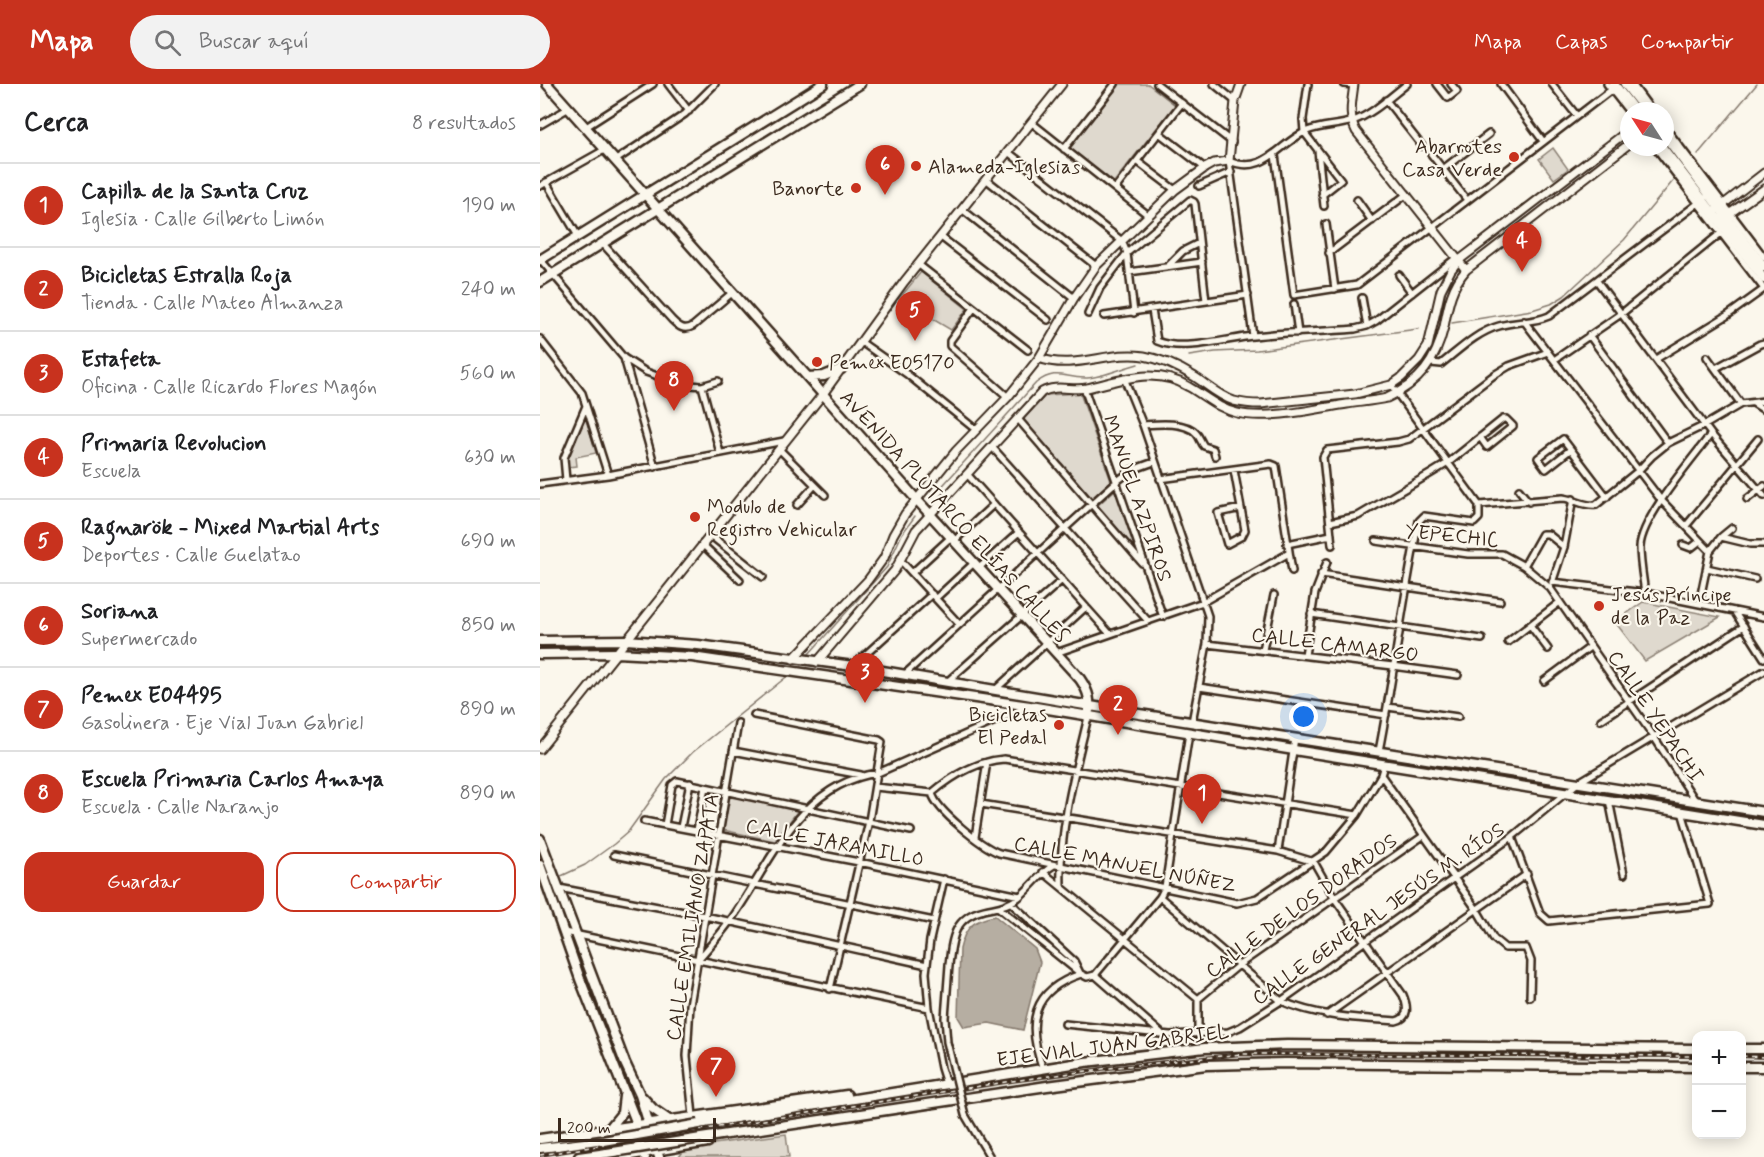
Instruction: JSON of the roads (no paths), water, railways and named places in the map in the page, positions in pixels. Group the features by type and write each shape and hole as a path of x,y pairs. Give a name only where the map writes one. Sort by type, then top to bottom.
{"main road":[{"name":"AVENIDA PLUTARCO ELÍAS CALLES","path":"548,84 1084,685 1088,692 1090,705"},
{"path":"540,260 823,84"},
{"path":"540,282 860,84"},
{"path":"1625,84 1639,102"},
{"path":"1613,87 1627,102"},
{"path":"1674,153 1678,160"},
{"path":"1673,156 1706,197 1718,208 1764,267"},
{"path":"1725,217 1764,279"},
{"path":"808,377 824,376 841,369"},
{"path":"540,641 626,640 698,645 853,666 1764,812"},
{"path":"692,657 698,645"},
{"path":"540,654 616,653 692,657 788,670 1030,706 1764,825"},
{"path":"1088,717 1090,705"},
{"path":"540,839 564,932 580,980 637,1124 644,1155"},
{"path":"540,865 553,883 576,934 625,1063 640,1095 657,1154"},
{"name":"EJE VIAL JUAN GABRIEL","path":"540,1148 603,1141 696,1120 1176,1050 1243,1046 1692,1049"},
{"path":"1746,1049 1764,1049"},
{"name":"EJE VIAL JUAN GABRIEL","path":"579,1157 614,1156 701,1138 1162,1070 1218,1065 1285,1063 1692,1067"},
{"path":"1746,1067 1764,1067"},
{"path":"612,1129 622,1113 624,1090"},
{"path":"640,1095 668,1120"},
{"path":"614,1156 670,1153 681,1146 834,1123 868,1113"},
{"path":"668,1120 662,1134 670,1153"},
{"path":"540,1139 668,1120 696,1120"},
{"path":"612,1129 622,1145 620,1151 614,1156"}],"street":[{"path":"586,127 653,84"},
{"path":"668,84 689,111"},
{"path":"616,160 689,111 715,84"},
{"path":"540,749 823,394 888,302 1062,84"},
{"path":"1064,149 1115,84"},
{"path":"1157,84 1232,143"},
{"path":"1214,84 1235,101"},
{"path":"1241,84 1235,101 1229,161 1253,336"},
{"path":"1308,84 1303,119 1304,132 1341,180 1322,195"},
{"path":"1344,84 1354,85 1350,113 1356,131 1466,270"},
{"path":"794,659 868,580 884,558 899,525 975,429 1008,397 1040,358 1074,298 1096,266 1148,215 1175,190 1214,163 1229,161 1242,165 1265,161 1304,132 1352,122 1363,117 1407,84"},
{"path":"1437,84 1448,98 1457,91 1451,84"},
{"path":"1501,84 1543,141"},
{"path":"1552,84 1577,116"},
{"path":"1607,84 1613,87 1623,102"},
{"path":"1632,84 1645,102"},
{"path":"1275,155 1294,295 1335,290 1357,285 1613,87"},
{"path":"1386,100 1422,146"},
{"path":"1115,189 1182,104"},
{"path":"540,125 569,108"},
{"path":"1032,123 1148,215"},
{"path":"1159,133 1205,168"},
{"path":"1443,169 1489,134"},
{"path":"1152,310 1157,341 1168,345 1253,336 1329,332 1367,326 1620,137"},
{"path":"540,186 606,149"},
{"path":"1317,150 1324,206"},
{"path":"1656,359 1728,315 1764,289 1721,233 1706,197 1678,160 1674,150"},
{"path":"813,661 901,561 909,540 930,512 1046,390 1084,388 1137,375 1161,376 1178,380 1226,409 1237,413 1261,415 1370,402 1398,393 1412,383 1431,363 1438,348 1452,291 1466,270 1620,151"},
{"path":"1008,152 1122,241 1126,253 1134,313"},
{"path":"1431,154 1467,200"},
{"path":"1671,156 1678,160"},
{"path":"1137,161 1175,190"},
{"path":"1199,186 1231,171"},
{"path":"1718,208 1764,173"},
{"path":"987,180 1096,266"},
{"path":"546,182 578,236"},
{"path":"1764,189 1725,217 1764,256"},
{"path":"1329,253 1407,194"},
{"path":"1431,363 1441,364 1488,330 1549,316 1706,197"},
{"path":"1088,314 1100,288 1126,253 1190,200 1194,202 1206,301"},
{"path":"1357,200 1372,221"},
{"path":"963,210 1074,298"},
{"path":"1326,225 1335,290"},
{"path":"1554,360 1621,314 1721,233"},
{"path":"941,237 1048,320"},
{"path":"1168,266 1183,251 1199,243"},
{"path":"1758,248 1764,243"},
{"path":"603,244 672,320 682,328 693,326 732,292"},
{"path":"540,260 624,358 646,372 680,384 702,386 718,381"},
{"path":"1040,358 1065,362 1136,356 1166,362 1184,370 1227,398 1249,404 1355,394 1391,385 1410,371 1423,355 1431,336 1441,290 1457,260"},
{"path":"1129,272 1202,262"},
{"path":"919,265 1028,351"},
{"path":"1399,275 1412,293"},
{"path":"1597,281 1711,434 1737,465 1761,488 1764,496"},
{"path":"1104,316 1248,295"},
{"path":"1362,298 1367,326"},
{"path":"1294,304 1298,333"},
{"path":"974,308 950,341 950,346 1008,397"},
{"path":"1524,321 1661,500 1710,550"},
{"path":"1589,335 1668,443"},
{"path":"540,339 578,384 608,475"},
{"path":"861,342 908,375 975,429"},
{"path":"1716,368 1764,343"},
{"path":"1332,545 1324,452 1332,448 1409,439 1494,375 1509,366 1548,352"},
{"path":"1707,357 1741,404"},
{"path":"624,358 655,467"},
{"path":"1161,376 1166,368 1166,362"},
{"path":"1166,362 1178,380"},
{"path":"1124,378 1143,425 1209,623 1192,722"},
{"path":"1378,751 1388,706 1420,518 1424,516 1472,524 1479,518 1479,505 1391,385"},
{"path":"702,386 720,453"},
{"name":"MANUEL AZPIROS","path":"1084,388 1163,616"},
{"path":"1479,505 1563,498 1591,506 1607,497 1668,443 1741,404 1764,401"},
{"path":"1753,403 1764,410"},
{"path":"1261,404 1261,415"},
{"path":"566,480 564,458 586,405"},
{"path":"1330,522 1358,516 1448,463 1480,437 1505,418 1513,426 1487,447 1480,437"},
{"path":"1018,419 1145,566"},
{"path":"1143,425 1169,424 1192,430 1204,446 1212,449 1215,456"},
{"path":"1645,593 1641,542 1661,500 1711,434"},
{"path":"1570,450 1546,469 1538,458 1563,439 1607,497"},
{"path":"1686,526 1758,439"},
{"path":"540,484 655,467 784,441"},
{"path":"992,447 1148,621"},
{"path":"779,449 825,495"},
{"path":"905,674 1116,482 1132,470 1154,462"},
{"path":"1160,478 1271,464 1276,466 1292,571"},
{"path":"1234,470 1245,532 1227,544 1218,513 1240,508"},
{"path":"967,474 1110,634"},
{"path":"797,505 815,485"},
{"path":"1747,499 1761,488"},
{"path":"1519,490 1529,502"},
{"path":"1573,499 1564,547 1551,585 1645,593 1764,617"},
{"path":"913,572 994,504"},
{"path":"1699,604 1710,550 1732,528"},
{"path":"853,666 934,596 1019,532"},
{"path":"1524,566 1542,534 1548,534 1564,547"},
{"path":"710,535 763,578"},
{"path":"1287,544 1331,535"},
{"path":"1721,537 1750,544 1764,544"},
{"name":"YEPECHIC","path":"1376,541 1468,554 1502,554 1551,585"},
{"path":"1683,545 1691,548 1700,541"},
{"path":"702,544 740,579"},
{"path":"1056,653 1203,602 1289,553"},
{"path":"901,561 958,624"},
{"path":"1305,655 1311,614 1321,573 1327,562"},
{"path":"1707,568 1755,579"},
{"path":"1321,573 1500,601"},
{"path":"948,681 1062,580"},
{"name":"CALLE YEPACHI","path":"1551,585 1590,647 1654,737 1696,802"},
{"path":"1263,650 1274,595"},
{"path":"1508,642 1560,602"},
{"path":"996,689 1086,607"},
{"path":"1734,611 1764,658"},
{"path":"1311,614 1482,639"},
{"path":"1530,625 1548,649"},
{"path":"1601,720 1744,626"},
{"name":"CALLE CAMARGO","path":"1207,644 1458,675"},
{"path":"1544,681 1590,647"},
{"name":"CALLE GENERAL JESÚS M. RÍOS","path":"1065,1024 1161,1034 1198,1034 1234,1030 1281,1001 1512,837 1564,793 1764,671"},
{"path":"1199,687 1386,716"},
{"path":"697,961 729,922 777,845 807,808 842,784 861,776 878,773 1030,706"},
{"path":"1388,706 1458,717"},
{"path":"754,716 882,742 869,821 830,989"},
{"path":"1061,885 1057,865 1088,717"},
{"name":"CALLE EMILIANO ZAPATA","path":"696,1120 686,1040 697,961 738,723"},
{"path":"999,908 1081,974 1087,977 1095,975 1160,897 1165,887 1189,733"},
{"path":"1278,851 1295,738"},
{"path":"733,751 861,776"},
{"path":"875,787 932,793 955,776 987,762 1011,760 1357,815"},
{"path":"975,837 987,762"},
{"name":"CALLE MANUEL NÚÑEZ","path":"932,793 941,810 999,853 1237,903 1257,898 1314,862 1334,844 1357,815 1382,775 1384,765"},
{"path":"1382,775 1500,945 1505,948 1526,948 1531,961 1530,997"},
{"path":"665,825 673,783 677,781 911,831"},
{"path":"681,827 690,783"},
{"path":"697,830 705,787"},
{"path":"1609,800 1624,874"},
{"path":"981,804 1278,851 1314,862 1335,899 1406,1002 1406,1014 1404,1018 1396,1021 1327,1016 1301,1010 1281,1001 1160,897"},
{"path":"1512,837 1540,913 1552,922 1710,904 1682,812"},
{"name":"CALLE JARAMILLO","path":"644,821 777,845 1020,896"},
{"name":"CALLE DE LOS DORADOS","path":"1198,999 1239,965 1423,836"},
{"path":"614,855 934,921"},
{"path":"990,1157 965,1115 947,1042 945,1018 954,934 962,921 973,913 1011,903 1043,872 1057,865"},
{"path":"1043,872 1198,999 1198,1034"},
{"path":"1327,1016 1527,874"},
{"path":"944,879 927,965 927,989 946,1084"},
{"path":"553,883 927,965"},
{"path":"1011,903 1074,961 1081,974"},
{"path":"564,932 929,1008"},
{"path":"1043,1069 1034,1041 1034,1016 1038,1005 1058,984 1081,974"},
{"path":"1095,975 1161,1034"}],"waterway":[{"path":"1698,154 1757,84"},
{"path":"1452,323 1532,310 1551,304 1564,296 1624,240 1673,181"},
{"path":"1189,356 1257,350 1418,329"},
{"path":"935,494 1036,383 1056,375 1093,377 1138,364"},
{"path":"808,655 887,567 902,534 915,516"},
{"path":"557,878 585,865 628,832 666,779 693,752 790,674"}],"railway":[{"path":"540,1155 1012,1081 1241,1054 1692,1056"},
{"path":"1746,1056 1764,1057"}],"place":[{"name":"Abarrotes Casa Verde","path":"1514,157"},
{"name":"Alameda-Iglesias","path":"916,166"},
{"name":"Banorte","path":"856,188"},
{"name":"Soriana","path":"885,195"},
{"name":"Primaria Revolucion","path":"1522,272"},
{"name":"Ragnarök - Mixed Martial Arts","path":"915,341"},
{"name":"Pemex E05170","path":"817,362"},
{"name":"Escuela Primaria Carlos Amaya","path":"674,411"},
{"name":"Modulo de Registro Vehicular","path":"695,517"},
{"name":"Jesús Príncipe de la Paz","path":"1599,606"},
{"name":"Estafeta","path":"865,703"},
{"name":"Bicicletas El Pedal","path":"1059,725"},
{"name":"Bicicletas Estralla Roja","path":"1118,735"},
{"name":"Capilla de la Santa Cruz","path":"1202,824"},
{"name":"Pemex E04495","path":"716,1097"}]}
